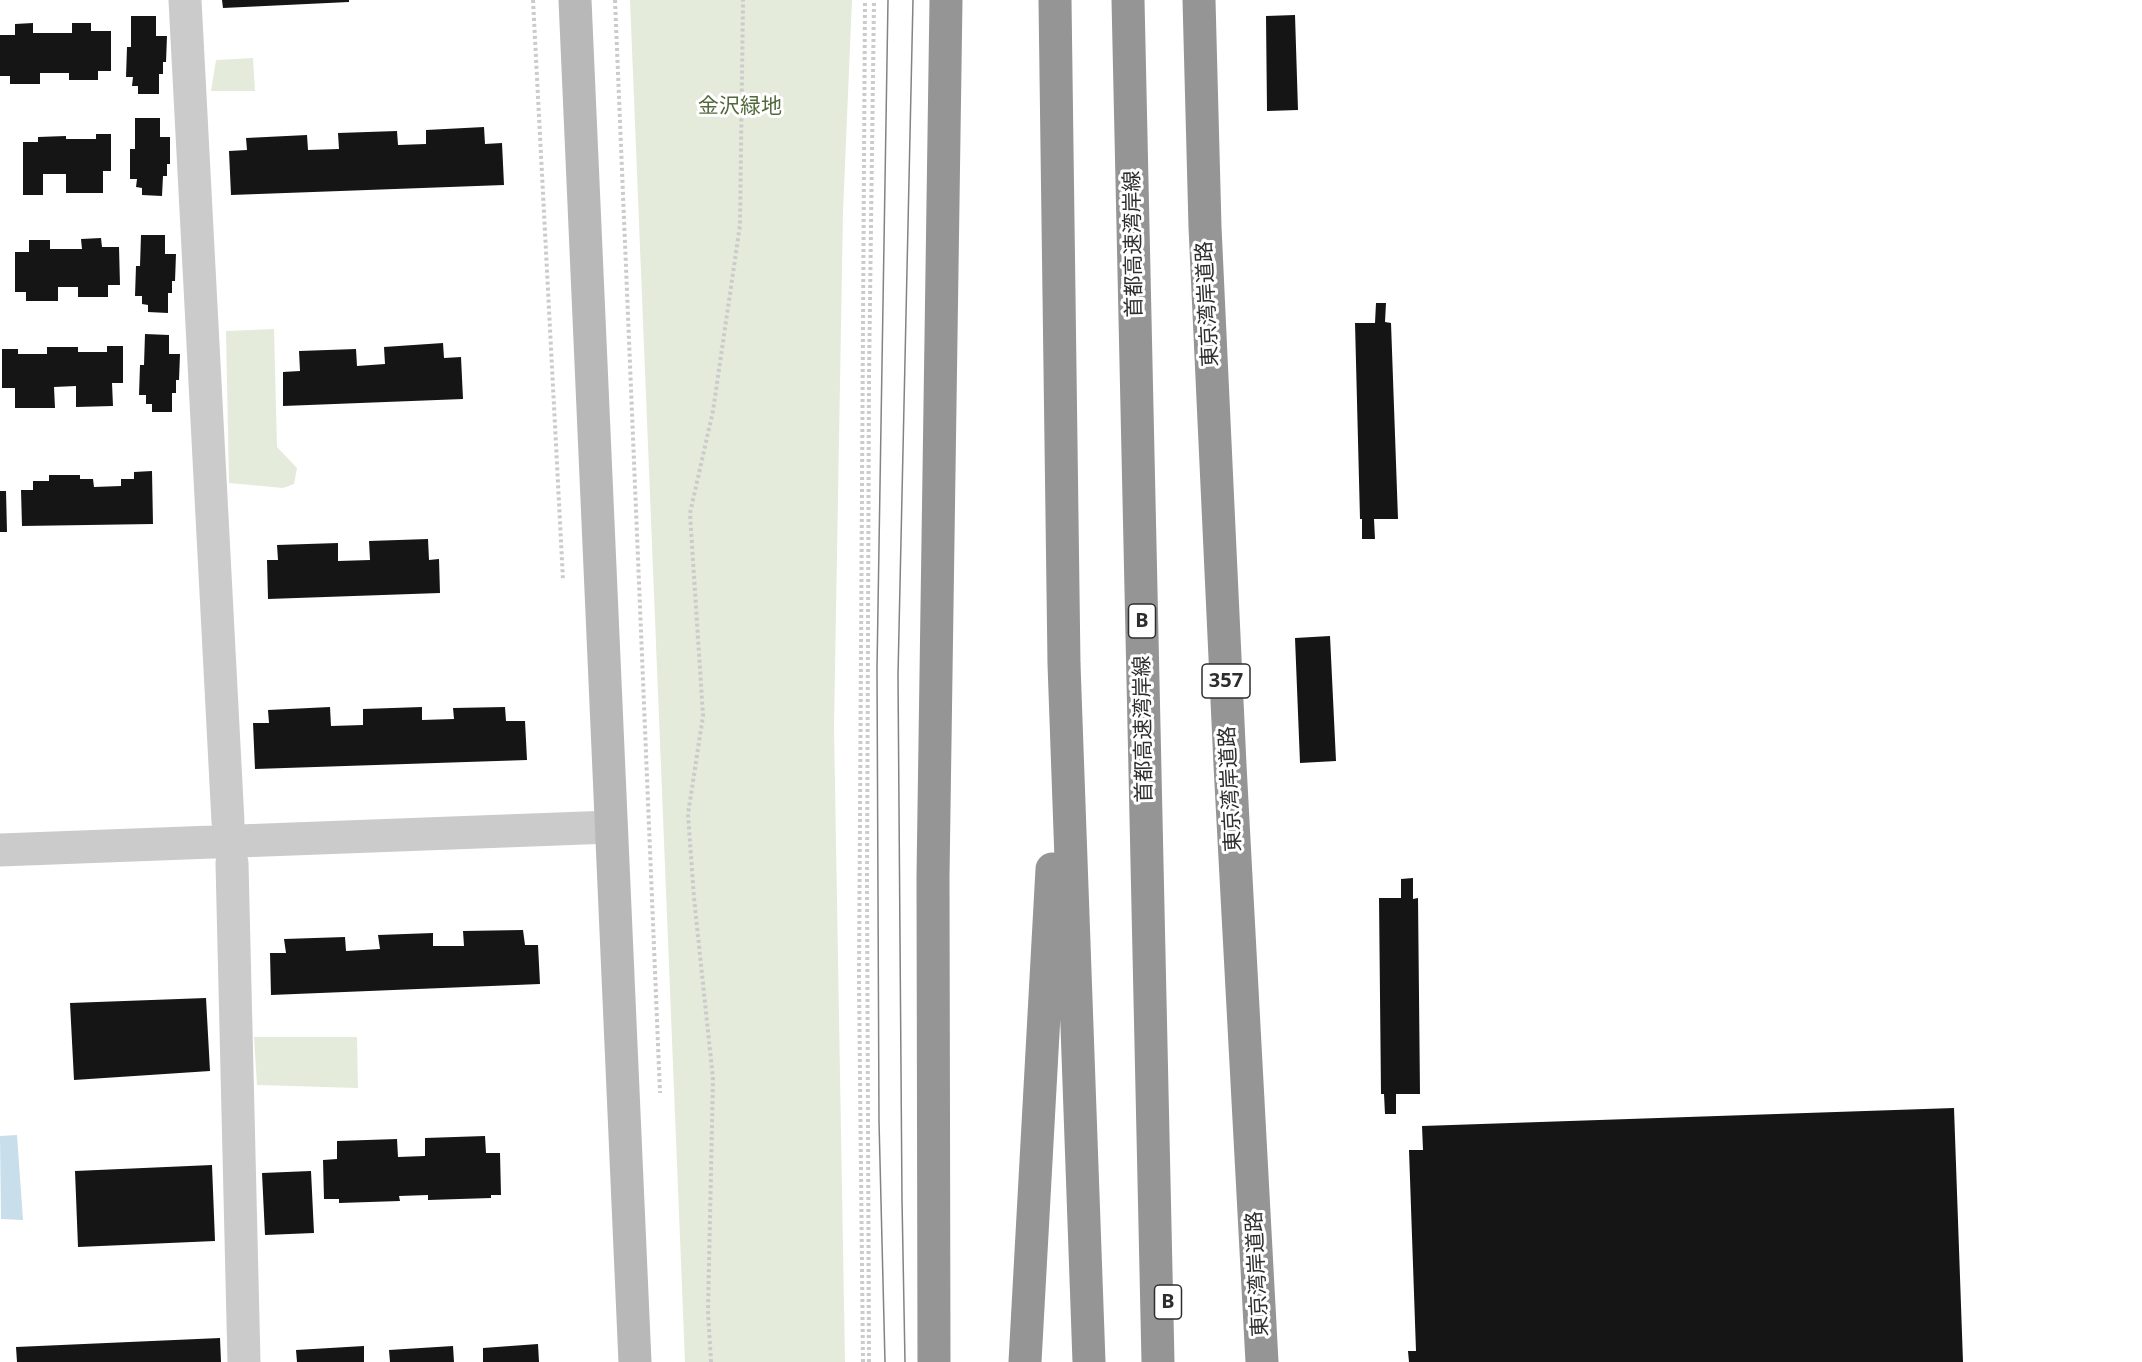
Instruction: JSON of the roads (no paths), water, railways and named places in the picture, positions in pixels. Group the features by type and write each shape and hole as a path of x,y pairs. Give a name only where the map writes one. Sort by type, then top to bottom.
{"highway":[{"path":"934,1362 933,876 946,0"},
{"path":"1055,0 1064,664 1089,1362"},
{"name":"首都高速湾岸線","path":"1128,0 1155,1243"},
{"name":"東京湾岸道路","path":"1199,0 1205,227 1228,729 1262,1362"},
{"path":"1025,1362 1064,664"},
{"path":"1155,1243 1158,1362"},
{"name":"B","path":"1155,1243 1180,1362"}],"street":[{"path":"185,0 228,822"},
{"path":"575,0 635,1362"},
{"path":"0,850 611,827"},
{"path":"232,863 244,1362"}],"water":[{"path":"17,1135 23,1220 1,1219 0,1136"}],"tram line":[{"path":"885,1362 879,1121 877,668 888,0"},
{"path":"905,1362 898,675 913,0"}],"park label":[{"name":"金沢緑地","path":"740,107"}]}
